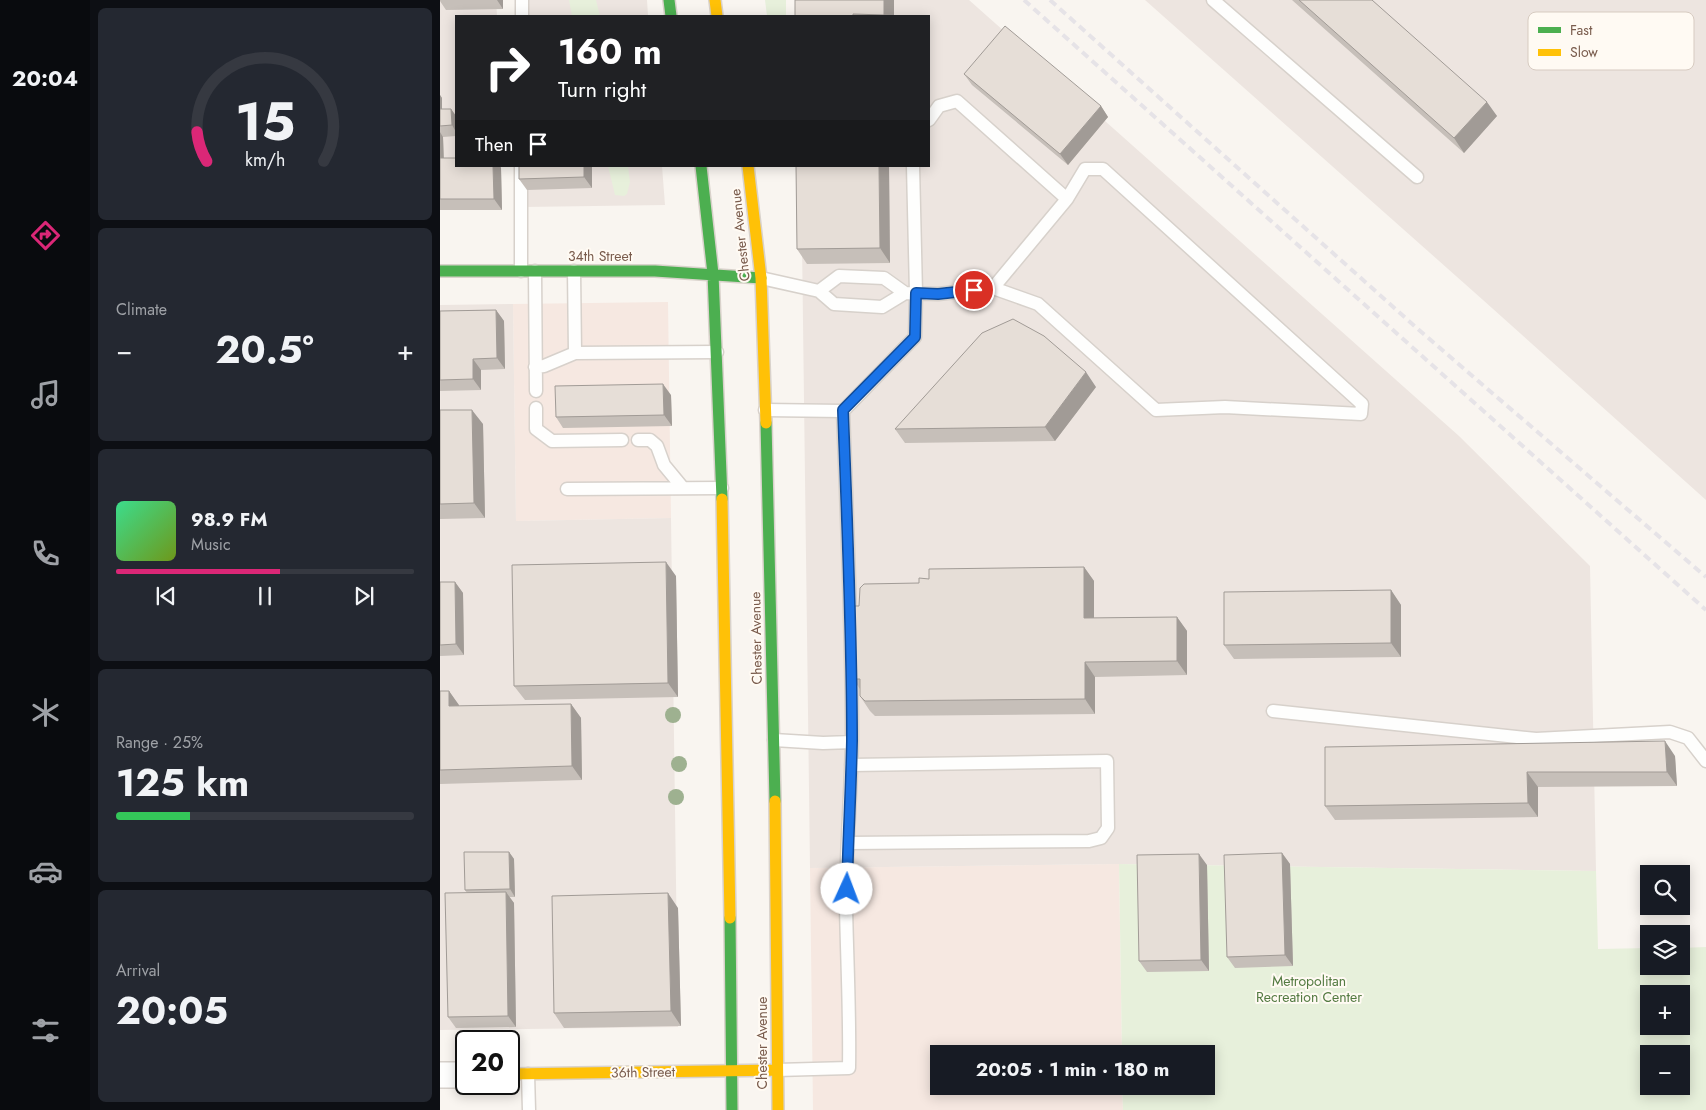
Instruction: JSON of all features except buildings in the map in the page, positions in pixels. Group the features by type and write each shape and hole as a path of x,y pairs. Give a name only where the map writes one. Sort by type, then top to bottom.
{"main road":[{"path":"669,0 671,15"},
{"path":"715,0 717,15"},
{"path":"701,167 713,274 722,488 730,823 732,1110"},
{"name":"Chester Avenue","path":"748,167 761,278 774,740 778,1110"},
{"name":"34th Street","path":"440,271 655,271 761,278"},
{"name":"36th Street","path":"520,1074 777,1070"}],"street":[{"path":"440,1075 455,1075"}],"lane":[{"path":"522,0 522,15"},
{"path":"1213,0 1417,177"},
{"path":"930,119 939,106 957,101 1067,199"},
{"path":"521,167 521,271"},
{"path":"765,410 843,410 915,337 911,293 913,167"},
{"path":"819,291 838,276 884,278 911,293 938,294 993,288 1038,304 1156,410 1225,407 1361,414 1362,404 1103,168 1085,169 1067,199 993,288"},
{"path":"535,271 536,391"},
{"path":"574,271 575,353"},
{"path":"761,278 819,291 834,304 882,307 911,293"},
{"path":"535,367 544,366 575,353 717,352"},
{"path":"536,408 536,429 552,442 622,440"},
{"path":"777,1070 849,1068 850,1012 846,905 852,742 849,540 843,410"},
{"path":"638,440 650,440 657,446 664,465 683,488"},
{"path":"567,489 722,488"},
{"path":"1273,710 1536,739 1670,732 1688,738 1706,761"},
{"path":"774,740 823,743 852,742"},
{"path":"848,843 1089,841 1100,838 1108,828 1107,761 851,765"},
{"path":"528,1074 529,1110"}],"shaded area":[{"path":"440,0 496,0 497,15 455,15 456,167 440,208"},
{"path":"521,0 647,0 648,15 521,15"},
{"path":"799,0 969,0 1459,436 1590,566 1596,871 1119,864 810,868 801,167 930,167 930,15 799,15"},
{"path":"1145,0 1706,0 1706,500"},
{"path":"523,167 662,167 665,205 524,207"},
{"path":"668,302 671,518 516,521 513,304"},
{"path":"513,304 516,521 671,518 678,1027 440,1030 440,305"},
{"path":"1119,864 1122,1045 930,1045 930,1095 1122,1095 1123,1110 813,1110 810,868"}],"green space":[{"path":"569,0 596,0 600,15 572,15"},
{"path":"765,0 786,0 786,15 767,15"},
{"path":"608,167 628,167 630,182 627,194 624,196 615,195"},
{"name":"Metropolitan Recreation Center","path":"1119,864 1596,871 1598,949 1640,948 1640,975 1690,975 1690,948 1706,947 1706,1110 1123,1110 1122,1095 1215,1095 1215,1045 1122,1045"}],"railway":[{"path":"1024,0 1706,610"},
{"path":"1050,0 1419,330 1706,577"}],"traffic: fast":[{"path":"669,0 671,15"},
{"path":"701,167 713,274 722,499"},
{"path":"440,271 655,271 761,278"},
{"path":"766,423 775,801"},
{"path":"730,918 732,1110"}],"traffic: slow":[{"path":"715,0 717,15"},
{"path":"748,167 761,278 766,423"},
{"path":"722,499 730,918"},
{"path":"775,801 778,1110"},
{"path":"520,1074 777,1070"}],"route":[{"path":"847,889 852,742 849,540 843,410 915,337 916,293 938,294 974,290"}]}
